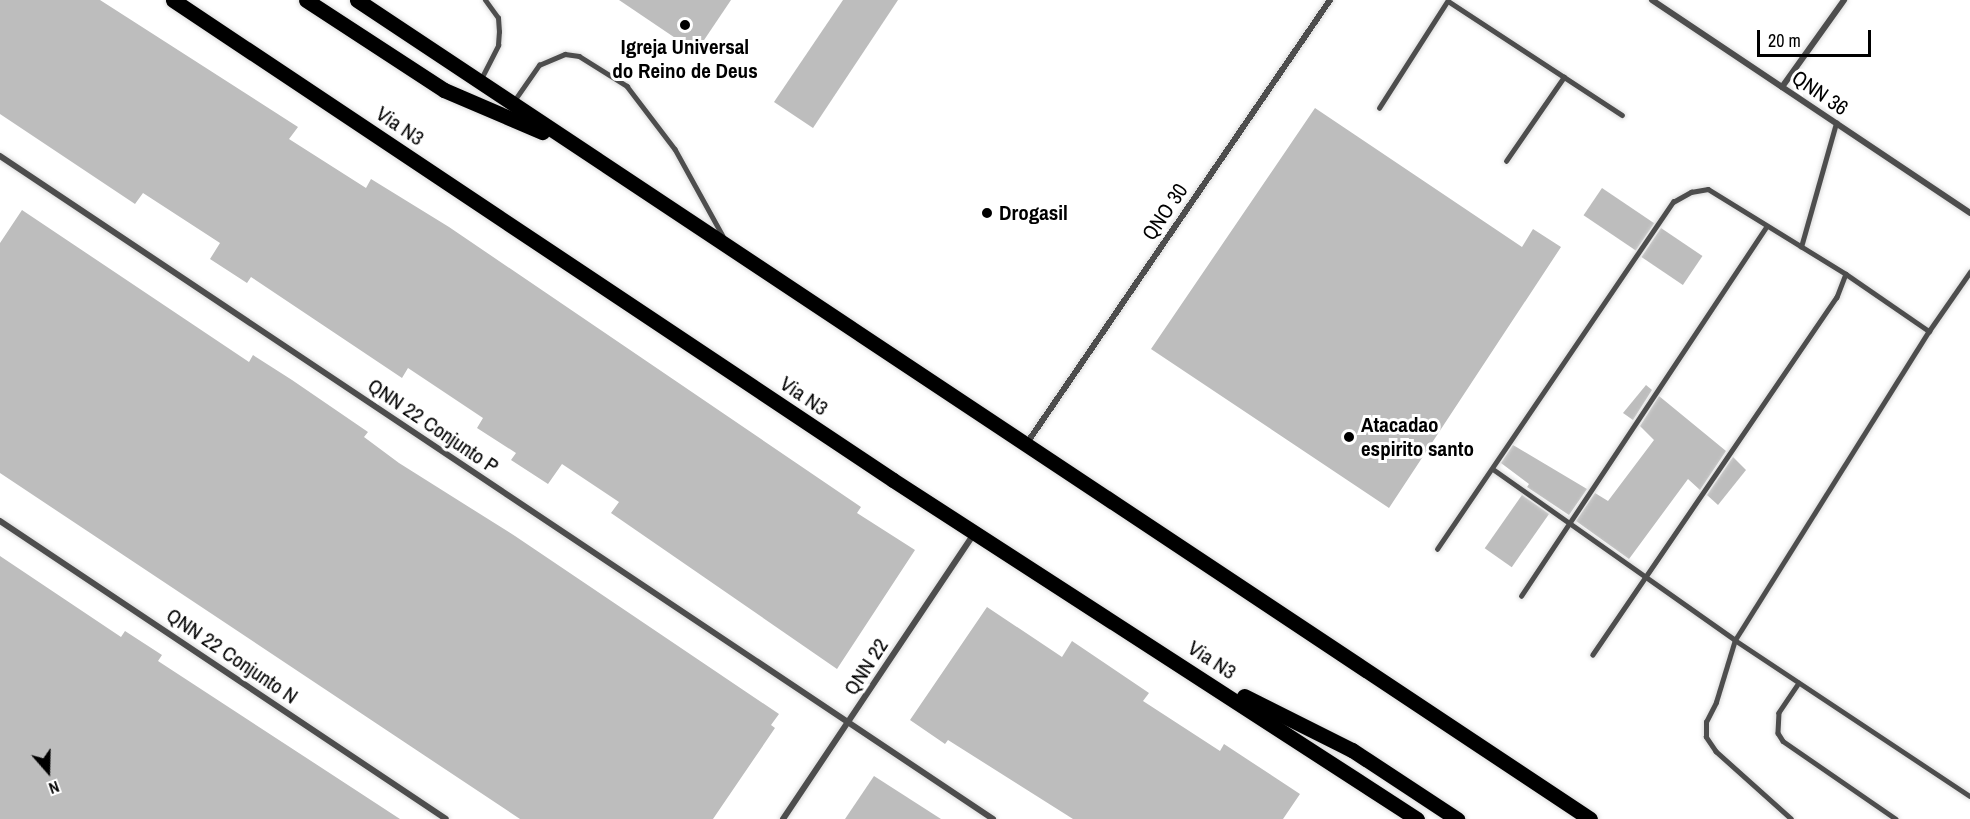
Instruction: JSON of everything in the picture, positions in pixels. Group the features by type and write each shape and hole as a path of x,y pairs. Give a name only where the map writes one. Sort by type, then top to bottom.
{"main road":[{"name":"Via N3","path":"173,0 974,533 1417,819"},
{"path":"192,0 199,17"},
{"path":"306,0 444,90 570,144"},
{"path":"357,0 570,144 1027,444 1590,819"},
{"path":"1180,664 1352,750 1456,819"}],"street":[{"name":"QNO 30","path":"1027,444 1330,0"},
{"name":"QNN 36","path":"1652,0 1970,213"},
{"path":"1782,87 1844,0"},
{"name":"QNN 22 Conjunto P","path":"0,156 993,819"},
{"name":"QNN 22 Conjunto N","path":"0,521 446,819"},
{"name":"QNN 22","path":"783,819 974,533"}],"lane":[{"path":"480,82 498,45 499,32 498,18 485,0"},
{"path":"1379,108 1448,0 1622,115"},
{"path":"512,103 539,65 565,54 579,56 627,86 675,149 730,249"},
{"path":"1506,162 1564,77"},
{"path":"1801,247 1836,123"},
{"path":"1437,549 1673,202 1691,192 1708,189 1846,274 1929,331"},
{"path":"1521,596 1767,226"},
{"path":"1791,819 1716,752 1706,736 1706,722 1735,640 1929,331 1970,272"},
{"path":"1593,655 1837,297 1846,274"},
{"path":"1493,469 1735,640 1970,796"},
{"path":"1799,683 1779,713 1778,733 1782,741 1896,819"}],"building":[{"path":"0,0 100,0 298,127 289,139 366,188 371,179 449,227 861,507 857,513 915,550 837,669 611,513 619,502 562,464 548,484 511,460 516,453 477,428 483,418 408,368 402,378 251,277 247,283 210,259 220,243 143,193 135,204 0,114"},
{"name":"Igreja Universal do Reino de Deus","path":"619,0 731,0 696,52"},
{"path":"843,0 898,0 813,128 774,102"},
{"path":"1315,108 1522,247 1533,229 1561,247 1389,508 1151,349"},
{"path":"1602,188 1654,223 1636,251 1584,215"},
{"path":"22,210 249,362 253,355 292,380 368,432 364,437 399,463 515,536 779,714 771,725 775,728 713,819 520,819 0,473 0,243"},
{"path":"1661,228 1702,256 1683,285 1641,257"},
{"path":"1646,385 1652,390 1633,420 1623,413"},
{"path":"1659,396 1726,451 1700,490 1688,479 1629,559 1576,521 1595,493 1608,501 1654,440 1640,426"},
{"path":"1513,445 1587,489 1569,515 1527,487 1529,484 1501,463"},
{"path":"1733,457 1746,470 1718,505 1707,495"},
{"path":"1522,495 1549,514 1512,567 1485,548"},
{"path":"0,556 121,637 125,631 162,655 158,661 400,819 0,819"},
{"path":"987,607 1062,657 1072,641 1149,693 1143,701 1220,751 1224,744 1300,794 1283,819 1073,819 948,740 945,744 910,720"},
{"path":"874,776 941,819 845,819"}],"place":[{"name":"Igreja Universal do Reino de Deus","path":"685,25"},
{"name":"Drogasil","path":"987,213"},
{"name":"Atacadao espirito santo","path":"1349,437"}]}
